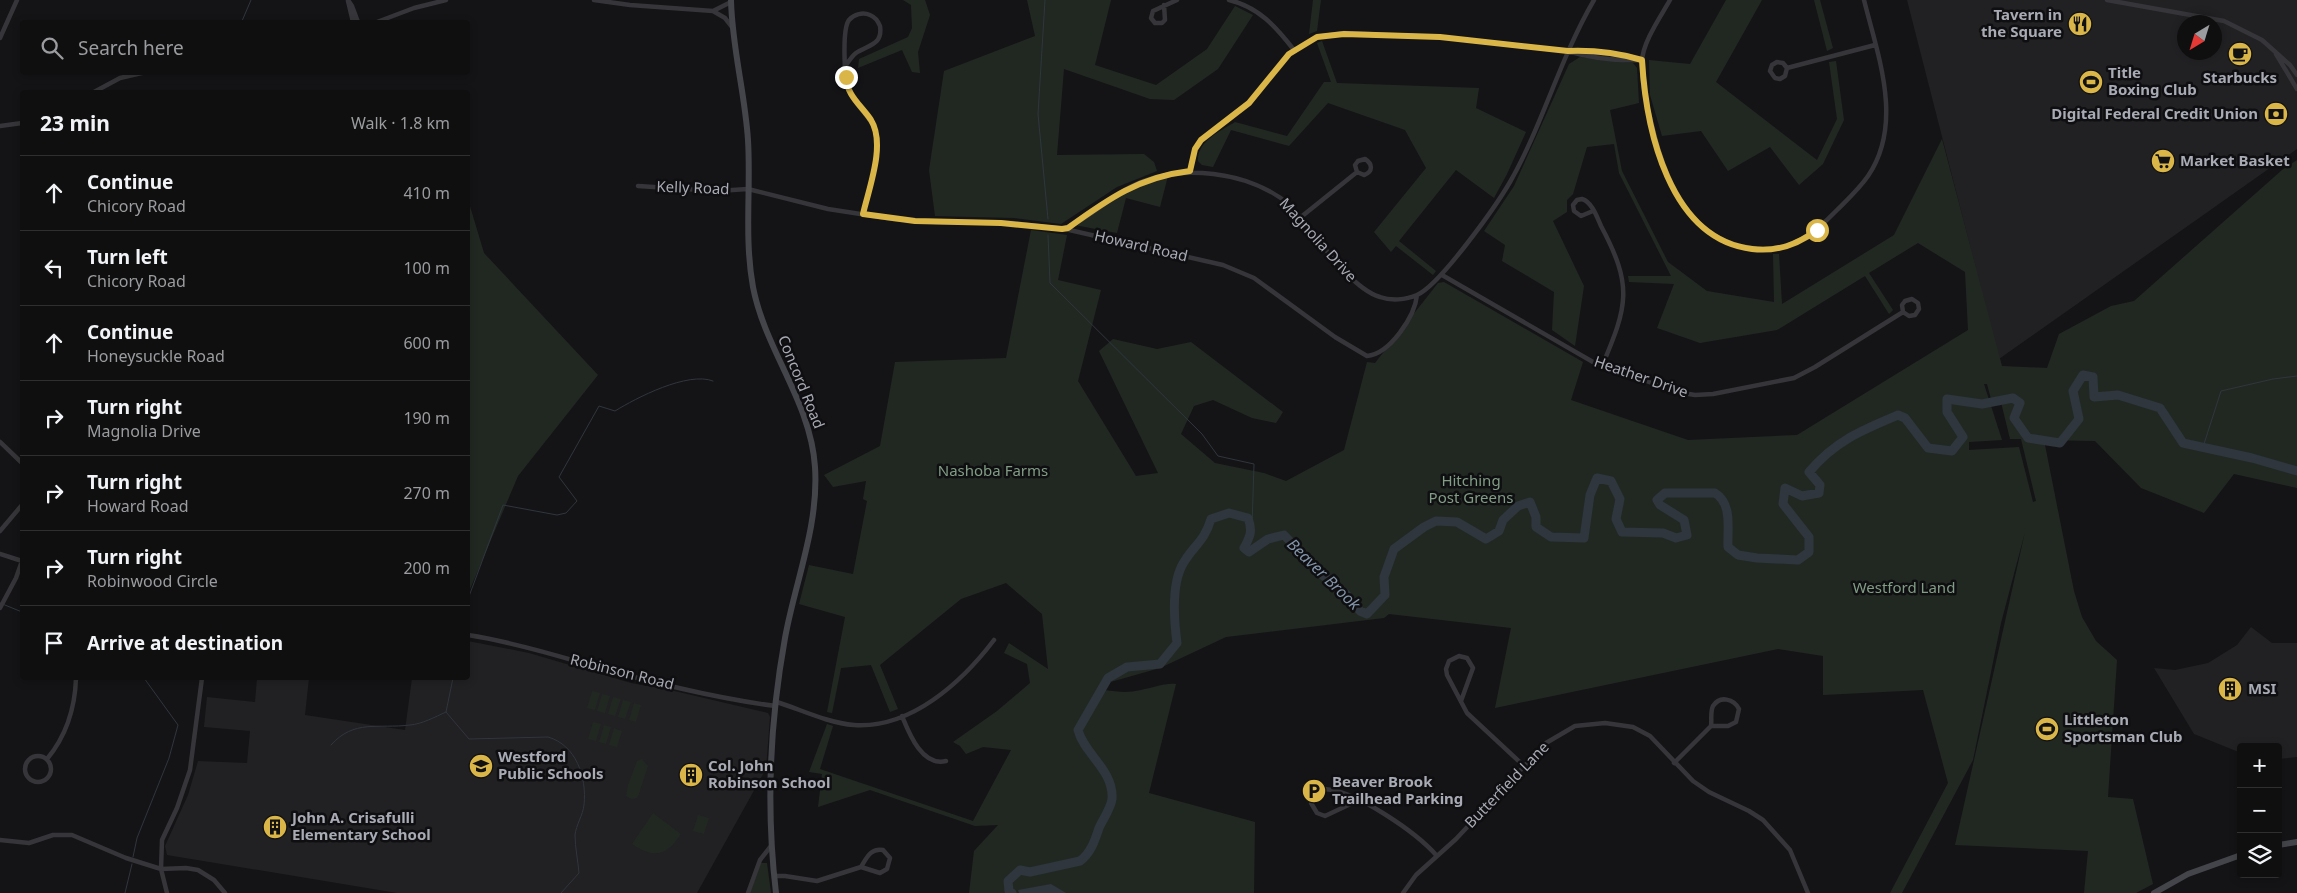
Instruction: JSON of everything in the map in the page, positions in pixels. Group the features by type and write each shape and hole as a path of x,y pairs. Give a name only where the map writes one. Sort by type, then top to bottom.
{"main road":[{"name":"Concord Road","path":"731,1 735,60 747,124 749,249 753,286 768,334 805,420 813,448 815,468 812,522 785,637 777,704 770,814 776,893"},
{"path":"2282,844 2297,842"},
{"path":"2154,893 2188,874 2237,856"}],"street":[{"path":"0,38 17,0"},
{"path":"353,20 348,0 357,20"},
{"path":"382,20 414,8 446,0"},
{"path":"594,0 630,6 713,11 725,18 732,27"},
{"path":"1164,5 1177,0"},
{"path":"1229,0 1250,8 1268,20 1294,50"},
{"path":"1417,295 1442,275 1510,182 1568,51 1594,0"},
{"path":"1670,0 1654,29 1642,60 1646,101 1664,168 1683,204 1700,226 1721,240 1745,248 1770,250 1790,246 1817,230 1858,189 1872,169 1882,142 1886,109 1884,79 1864,0"},
{"path":"2107,0 2224,21 2262,40 2290,65 2297,75"},
{"path":"713,11 731,1"},
{"path":"846,65 855,54 873,45 878,40 880,26 871,16 858,14 847,22 845,34 846,65 848,90 872,121 877,138 877,150 863,214"},
{"path":"1190,171 1195,149 1201,140 1249,103 1284,59 1294,50 1317,37 1344,34 1464,39 1568,51 1593,51 1626,55 1642,60"},
{"path":"1787,68 1875,45"},
{"path":"2272,48 2297,89"},
{"path":"2284,69 2290,65"},
{"path":"98,90 120,78 133,75"},
{"path":"0,126 20,123"},
{"name":"Magnolia Drive","path":"1065,229 1131,186 1162,175 1190,171 1206,173 1264,188 1282,198 1301,217 1349,276 1366,292 1389,299 1417,295"},
{"path":"1301,217 1356,172"},
{"name":"Kelly Road","path":"638,186 717,192 748,189"},
{"name":"Howard Road","path":"748,189 767,192 828,209 915,221 1006,223 1065,229 1218,264 1241,271 1265,285 1335,337 1367,356 1378,353 1395,337 1412,314 1417,295"},
{"path":"1593,211 1583,216 1578,215 1574,211 1573,205 1579,199 1585,199 1593,211 1618,260 1624,292 1619,326 1602,366"},
{"name":"Heather Drive","path":"1442,275 1602,366 1686,394 1713,394 1783,381 1805,373 1903,312"},
{"path":"0,442 20,461"},
{"path":"0,531 20,507"},
{"path":"1,554 20,560"},
{"path":"0,607 20,565"},
{"name":"Robinson Road","path":"470,635 518,644 625,675 746,702 777,704 837,722 854,725 873,725 902,716 949,690 962,679 994,640"},
{"path":"1461,701 1473,668 1467,658 1459,656 1451,659 1446,669 1461,701 1469,716 1524,766"},
{"path":"47,760 60,742 70,720 74,706 76,680"},
{"path":"167,893 161,869 162,840 177,808 190,770 202,680"},
{"path":"1674,763 1712,726 1728,726 1736,722 1739,713 1737,705 1725,699 1716,702 1712,710 1712,726"},
{"path":"902,716 922,752 936,762 946,761"},
{"name":"Butterfield Lane","path":"1404,891 1416,875 1462,833 1546,743 1565,731 1585,724 1604,723 1633,727 1650,736 1663,747 1674,763 1700,787 1749,811 1773,829 1790,850 1808,893"},
{"path":"37,756 47,760 51,770 48,777 39,782 28,779 24,768 27,761 37,756"},
{"path":"1359,800 1325,816 1317,813 1311,803 1315,793 1325,789 1359,800 1410,831 1437,856"},
{"path":"0,840 29,843 53,835 72,835 126,858 161,869 186,868 198,870 210,876 225,893"},
{"path":"748,893 760,860 772,846"},
{"path":"774,876 817,881 861,866 869,854 875,850 883,850 890,858 887,869 880,873 861,866"},
{"path":"1404,891 1411,893"}],"shaded area":[{"path":"1907,0 2297,0 2297,149 1999,359"},
{"path":"2251,627 2272,643 2297,643 2297,757 2282,759 2282,743 2237,743 2237,751 2194,734 2154,668 2175,670 2208,663 2237,645"},
{"name":"Westford Public Schools","path":"470,641 529,653 631,683 670,690 768,713 770,717 766,769 697,893 397,893 167,855 165,846 188,795 198,761 247,763 250,731 204,727 207,697 255,702 257,680 309,680 305,715 405,730 412,680 470,680"},
{"path":"1051,884 1066,893 1019,893 1018,890"}],"green space":[{"path":"903,0 925,0 930,15 918,52 920,73 912,72 902,50 858,68 859,59 908,37 912,28 911,5"},
{"path":"1027,0 1111,0 1095,65 1156,85 1207,49 1235,6 1253,15 1218,69 1174,100 1150,99 1064,69 1057,155 1144,154 1154,162 1157,171 1117,187 1061,224 1014,218 935,216 929,170 944,71 1035,36"},
{"path":"1313,0 1321,0 1317,31 1309,34"},
{"path":"1726,0 1762,0 1716,82 1817,160 1837,119 1829,62 1836,61 1844,120 1823,164 1799,185 1770,147 1728,171 1701,131 1662,136 1650,95 1649,60 1690,64"},
{"path":"1814,0 1820,0 1833,48 1827,51"},
{"path":"1322,41 1337,83 1479,88 1476,108 1526,132 1494,198 1456,170 1399,241 1436,271 1433,275 1396,246 1391,252 1374,232 1426,168 1405,130 1328,103 1289,146 1231,130 1213,167 1202,165 1198,161 1201,148 1206,142 1235,122 1287,136 1324,82 1331,82 1317,43"},
{"path":"1580,57 1633,63 1637,68 1639,103 1610,110 1622,171 1668,262 1707,291 1774,302 1773,254 1779,254 1782,304 1894,235 1942,139 2002,366 2047,368 2059,334 2111,306 2134,301 2282,170 2297,160 2297,488 2234,474 2204,513 2141,488 2095,441 2044,440 2074,591 2082,617 2096,641 2117,660 2108,797 2133,799 2153,884 2136,893 2084,893 2088,851 1955,845 2025,532 2001,623 1973,760 1902,893 1890,893 1948,783 1923,690 1823,695 1823,656 1778,649 1495,708 1511,628 1389,614 1384,618 1226,637 1160,668 1107,683 1105,690 1123,692 1176,684 1149,793 1255,822 1254,893 969,893 974,851 998,825 975,826 870,790 818,807 822,774 809,772 827,724 833,726 820,769 973,821 1011,750 983,747 966,754 960,746 953,742 997,711 1030,683 1027,664 1004,653 1009,643 1048,669 1042,614 1006,583 961,599 880,665 898,709 890,712 871,665 841,668 832,713 827,712 845,617 799,604 809,565 853,574 867,501 863,499 866,481 833,487 824,475 880,446 895,362 1006,358 1031,230 1067,235 1058,280 1101,290 1078,381 1136,476 1158,473 1099,351 1113,339 1157,349 1191,342 1283,412 1276,423 1252,418 1213,400 1194,406 1181,434 1215,463 1264,473 1286,481 1344,450 1367,362 1375,363 1438,283 1444,282 1583,362 1571,400 1688,440 1797,435 1968,330 1965,272 1918,243 1869,273 1893,310 1889,314 1865,276 1777,330 1700,343 1657,328 1674,284 1629,282 1628,276 1671,276 1619,173 1614,144 1587,147 1573,194 1567,200 1567,212 1553,221 1584,286 1575,346 1552,330 1554,292 1502,261 1505,245 1484,231 1514,186 1569,64","holes":["1984,384 1987,384 1991,399 2000,398 2010,439 2021,439 2036,501 2033,502 2019,447 1969,450 1969,442 2002,440"]},
{"path":"1169,172 1160,207 1126,198 1117,233 1069,224 1129,186"},
{"path":"470,206 484,253 598,375 518,476 470,589"},
{"path":"592,691 600,693 595,710 587,708"},
{"path":"602,694 610,696 605,713 597,711"},
{"path":"613,697 621,699 615,716 608,714"},
{"path":"623,700 631,702 625,719 618,717"},
{"path":"634,703 641,705 636,722 629,720"},
{"path":"593,722 601,724 596,741 588,739"},
{"path":"604,725 611,727 606,744 599,742"},
{"path":"614,728 622,731 617,747 609,745"},
{"path":"642,759 648,766 639,794 637,798 632,799 626,796 628,785 637,761"},
{"path":"653,813 681,834 671,847 660,853 647,852 632,844"},
{"path":"698,815 709,818 704,834 693,831"},
{"path":"761,863 767,863 771,893 750,893"}],"waterway":[{"path":"242,20 251,0"},
{"path":"1045,0 1038,114 1048,219"},
{"path":"1048,235 1050,283 1202,434 1218,456 1254,464 1252,527"},
{"name":"Beaver Brook","path":"1012,893 1009,891 1008,881 1020,870 1030,872 1080,861 1090,850 1112,799 1108,779 1081,739 1078,730 1108,678 1127,667 1160,664 1177,643 1174,601 1180,570 1205,533 1211,519 1229,513 1248,518 1250,534 1244,548 1249,552 1268,539 1284,535 1321,574 1346,594 1360,611 1367,614 1385,595 1384,577 1394,549 1424,527 1436,521 1457,522 1486,539 1499,531 1503,520 1518,506 1530,502 1536,517 1536,527 1551,537 1584,538 1590,495 1597,478 1611,481 1620,499 1616,519 1622,532 1663,533 1676,538 1687,535 1684,520 1660,505 1657,500 1665,493 1715,493 1721,498 1727,510 1728,547 1738,555 1798,560 1809,552 1809,537 1783,504 1785,488 1802,496 1819,493 1820,485 1809,472 1839,444 1861,431 1898,415 1905,418 1928,448 1952,451 1963,437 1947,412 1947,399 1982,404 2013,398 2020,403 2014,418 2028,438 2060,443 2079,419 2073,391 2083,375 2093,377 2094,397 2118,395 2160,408 2183,443 2252,458 2297,471"},
{"name":"Beaver Brook","path":"2203,447 2221,391 2273,379 2297,376"},
{"path":"470,594 503,505 557,515 566,513 577,501 559,477 599,406 615,411 662,387 690,380 702,379 713,381"},
{"path":"0,603 20,611"},
{"path":"133,857 137,838 169,758 178,725 145,680"},
{"path":"453,680 446,712 469,739 548,737 566,747 578,764 584,784 583,809 575,835 579,873 561,893"},
{"path":"331,745 349,731 358,728 415,724 446,712"},
{"path":"125,893 132,864"}],"place":[{"name":"Tavern in the Square","path":"2080,24"},
{"name":"Starbucks","path":"2240,54"},
{"name":"Title Boxing Club","path":"2091,82"},
{"name":"Digital Federal Credit Union","path":"2276,114"},
{"name":"Market Basket","path":"2163,161"},
{"name":"MSI","path":"2230,689"},
{"name":"Littleton Sportsman Club","path":"2047,729"},
{"name":"Westford Public Schools","path":"481,766"},
{"name":"Col. John Robinson School","path":"691,775"},
{"name":"Beaver Brook Trailhead Parking","path":"1314,791"},
{"name":"John A. Crisafulli Elementary School","path":"275,827"}],"route":[{"path":"846,77 850,94 872,121 877,138 877,150 863,214 915,221 1001,223 1062,229 1068,228 1131,186 1162,175 1190,171 1195,149 1201,140 1243,109 1261,90 1289,54 1317,37 1344,34 1464,39 1568,51 1585,50 1626,55 1642,60 1646,101 1664,168 1683,204 1700,226 1721,240 1733,245 1770,250 1790,246 1817,230"}],"park label":[{"name":"Nashoba Farms","path":"993,471"},
{"name":"Hitching Post Greens","path":"1471,490"},
{"name":"Westford Land","path":"1904,588"}]}
